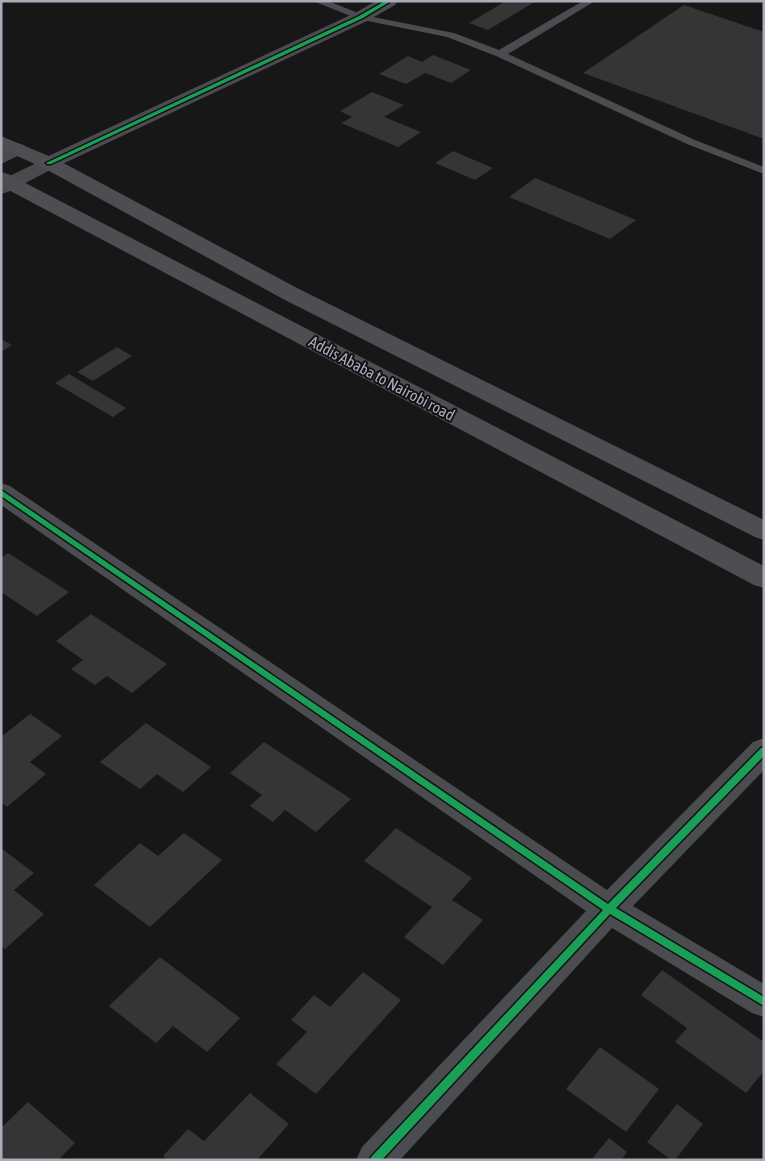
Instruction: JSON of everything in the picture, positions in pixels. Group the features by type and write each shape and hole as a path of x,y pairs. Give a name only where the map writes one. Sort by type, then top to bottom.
{"highway":[{"name":"Addis Ababa to Nairobi road","path":"6,150 50,163 291,294 764,531"},
{"name":"Addis Ababa to Nairobi road","path":"5,182 764,578"}],"main road":[{"path":"5,182 50,163"}],"street":[{"path":"50,163 361,17 389,1"},
{"path":"1,492 609,909 764,1002"},
{"path":"375,1160 609,909 764,750"}],"lane":[{"path":"318,1 361,17 450,36 500,54 691,142 764,171"},
{"path":"500,54 590,1"}],"building":[{"path":"506,1 536,1 488,30 469,23"},
{"path":"684,5 764,32 764,139 583,73"},
{"path":"433,55 471,70 451,83 425,73 406,84 379,74 408,56 422,62"},
{"path":"372,92 404,105 384,117 421,132 398,147 341,123 352,117 340,111"},
{"path":"453,151 493,168 475,180 435,163"},
{"path":"535,178 636,220 610,239 509,197"},
{"path":"1,339 12,345 1,352"},
{"path":"117,347 132,356 93,381 77,372"},
{"path":"69,374 126,408 113,417 55,383"},
{"path":"8,553 69,592 37,616 1,592 1,558"},
{"path":"91,614 167,664 132,693 107,676 95,685 71,669 83,660 56,641"},
{"path":"30,714 62,736 30,762 46,774 7,807 1,802 1,737"},
{"path":"146,723 211,767 183,792 157,774 140,789 100,762"},
{"path":"264,742 351,799 316,832 285,810 273,822 250,806 262,795 230,773"},
{"path":"396,828 472,878 452,900 483,920 443,965 404,937 432,907 364,861"},
{"path":"184,833 222,860 150,927 94,885 140,843 158,856"},
{"path":"1,848 34,873 14,890 44,914 5,949 1,946"},
{"path":"160,957 240,1018 207,1052 173,1026 156,1043 109,1006"},
{"path":"662,970 764,1042 764,1071 746,1093 675,1042 687,1028 641,995"},
{"path":"363,972 401,1000 316,1094 276,1064 307,1032 291,1020 314,995 330,1007"},
{"path":"600,1047 659,1089 626,1132 566,1089"},
{"path":"250,1093 289,1124 257,1160 167,1160 163,1156 188,1129 204,1141"},
{"path":"28,1102 75,1143 58,1160 1,1160 1,1128"},
{"path":"677,1104 703,1124 675,1160 671,1160 647,1142"},
{"path":"609,1138 627,1152 621,1160 591,1160"}],"cycle path":[{"path":"49,163 361,17 389,1"},
{"path":"1,492 609,909 764,1002"},
{"path":"375,1160 609,909 764,750"}]}
